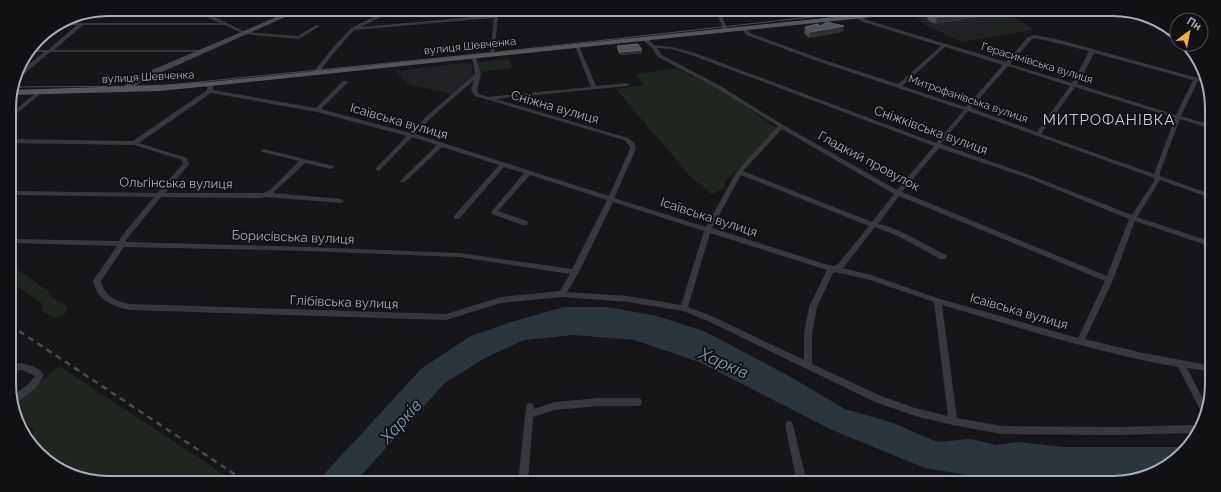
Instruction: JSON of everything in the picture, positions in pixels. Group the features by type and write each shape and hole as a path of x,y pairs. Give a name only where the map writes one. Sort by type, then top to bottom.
{"main road":[{"name":"вулиця Шевченка","path":"18,93 210,87 315,74 862,16"}],"street":[{"path":"209,16 244,33 301,37 318,26"},
{"path":"123,90 141,78 284,16"},
{"path":"315,74 332,52 353,29 379,16"},
{"path":"353,29 496,16 492,56"},
{"path":"720,16 726,31"},
{"name":"Герасимівська вулиця","path":"858,17 865,21 1073,86 1205,125"},
{"path":"202,24 209,22 213,18"},
{"path":"373,19 373,23 376,27"},
{"path":"71,24 224,24"},
{"path":"23,72 82,24"},
{"name":"Митрофанівська вулиця","path":"744,29 748,34 819,60 967,109 1205,194"},
{"path":"808,366 808,334 813,307 830,271 841,266 937,145 1030,38 1035,36 1054,40 1201,80"},
{"path":"646,40 653,46"},
{"path":"899,86 945,45"},
{"path":"577,46 594,88"},
{"name":"Гладкий провулок","path":"653,46 660,56 720,88 781,126 898,193 1109,280"},
{"name":"Сніжківська вулиця","path":"653,46 672,48 693,54 937,145 1030,177 1133,218 1205,243"},
{"path":"36,51 201,51"},
{"path":"1038,134 1079,77 1092,51"},
{"path":"460,90 474,90 478,74 474,57"},
{"path":"378,170 431,115 478,74"},
{"path":"1080,341 1109,280 1133,218 1157,181 1157,172 1178,117 1196,79"},
{"path":"317,110 345,82"},
{"path":"485,99 626,85"},
{"path":"134,144 210,87"},
{"name":"Ісаївська вулиця","path":"210,87 317,110 411,135 825,267 846,270 938,300 1080,341 1181,364 1205,368"},
{"name":"Сніжна вулиця","path":"474,90 477,96 485,99 626,139 632,144 633,149 611,198"},
{"path":"16,112 38,93"},
{"path":"497,102 498,99 502,97"},
{"path":"684,308 708,229 739,172 781,126"},
{"path":"16,141 134,144 179,156 186,161 184,167 158,195 123,239 122,244"},
{"path":"403,181 440,145"},
{"path":"264,151 331,167"},
{"path":"266,195 304,161"},
{"path":"457,217 503,164"},
{"path":"525,223 494,212 529,172"},
{"path":"739,172 874,225 880,226 943,257"},
{"name":"Ольгінська вулиця","path":"16,193 266,195 342,201"},
{"path":"562,294 575,272 611,198"},
{"name":"Борисівська вулиця","path":"16,242 459,255 575,272"},
{"name":"Глібівська вулиця","path":"122,244 97,281 102,293 112,302 131,308 446,317 501,300 562,294 628,298 684,308 713,320 878,399 914,412 1000,430 1117,432 1193,429"},
{"path":"938,300 953,421"},
{"path":"1181,364 1202,406"},
{"path":"16,367 30,368 40,375 32,386 17,398"},
{"path":"524,476 529,411 555,406 598,402 638,402"},
{"path":"789,425 800,476"}],"shaded area":[{"path":"913,16 1013,16 1034,30 962,42 927,26"},
{"path":"1008,23 1018,29 995,33 984,26"},
{"path":"509,59 512,68 480,72 478,62"},
{"path":"471,62 473,75 452,94 409,85 396,71"},
{"path":"677,68 722,90 776,128 750,158 726,180 723,188 712,195 689,175 616,89 644,85 636,74"},
{"path":"16,269 47,290 52,297 68,307 65,314 54,318 43,312 41,302 16,286"},
{"path":"59,366 226,476 108,476 78,471 67,467 47,453 39,445 32,435 35,431 23,421 18,400"}],"water":[{"name":"Харків","path":"564,307 607,307 657,316 706,332 787,375 845,409 893,423 937,442 970,439 996,445 1018,442 1064,447 1180,447 1169,457 1154,467 1119,476 973,476 925,468 832,430 699,362 634,340 574,335 524,340 483,359 445,383 360,476 322,476 422,368 471,336 511,322"}],"building":[{"path":"827,22 844,26 810,32 805,27 818,24 820,26"},
{"path":"638,44 642,50 620,52 617,46"}],"tram line":[{"path":"19,87 158,86 498,52 820,16"}],"railway":[{"path":"16,329 237,476"}],"district":[{"name":"МИТРОФАНІВКА","path":"1109,120"}]}
